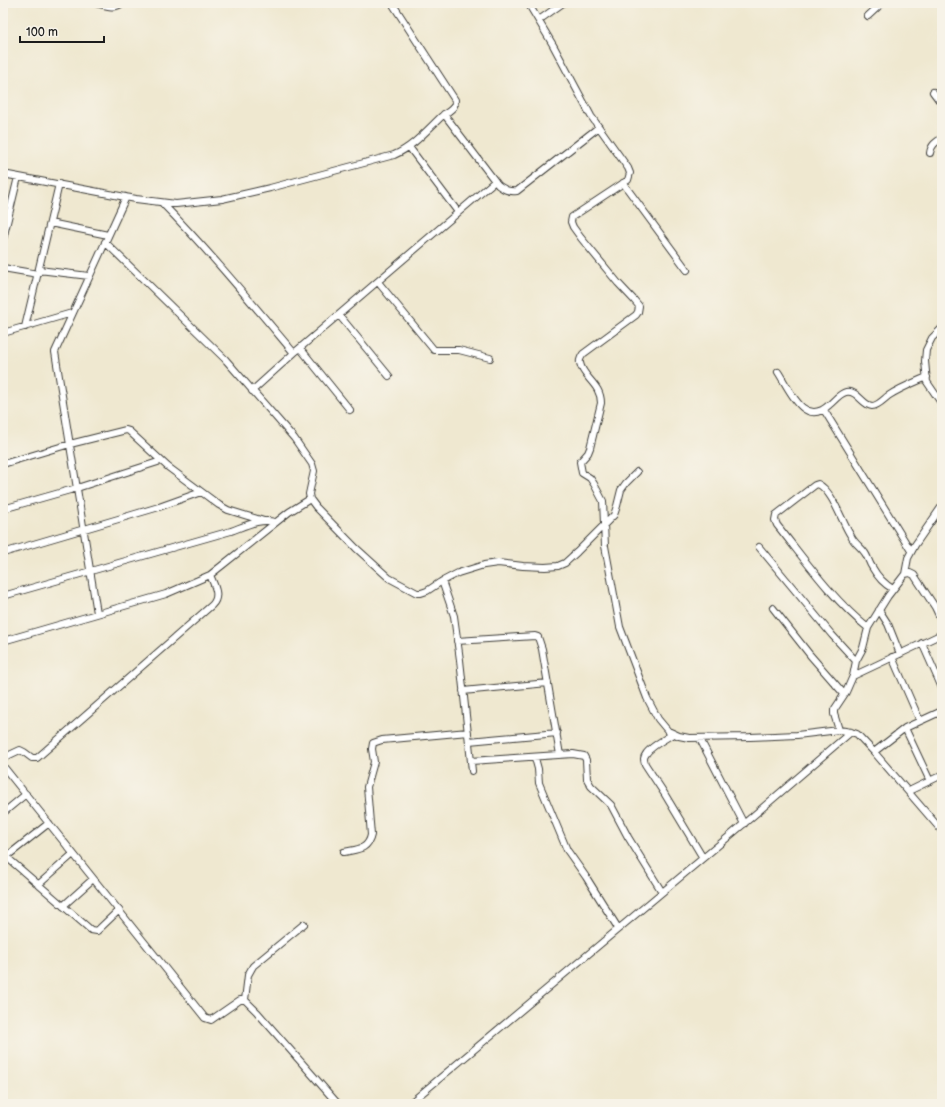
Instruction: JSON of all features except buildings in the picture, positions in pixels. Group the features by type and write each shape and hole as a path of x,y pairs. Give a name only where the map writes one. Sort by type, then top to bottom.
{"street":[{"path":"96,3 113,7 122,3"},
{"path":"3,174 162,203 186,204 229,198 394,155 409,147 444,114 453,108 455,100 392,3"},
{"path":"528,3 539,20 591,116 630,173 628,180 572,217 571,222 581,238 634,300 639,309 636,315 583,354 580,358 579,363 599,391 601,398 590,448 588,453 580,462 582,473 590,478 603,501 604,546 620,627 647,698 658,719 668,731 678,736 700,739 797,735 839,730 857,734 909,791 942,831"},
{"path":"539,20 563,3"},
{"path":"868,16 882,3"},
{"path":"933,92 942,104"},
{"path":"444,114 495,181 505,190 511,192 517,191 599,127"},
{"path":"930,153 931,148 935,143 942,138"},
{"path":"409,147 458,212"},
{"path":"3,239 18,177"},
{"path":"252,391 294,353 495,181"},
{"path":"623,183 687,270"},
{"path":"25,326 59,184"},
{"path":"97,613 55,352 126,197"},
{"path":"162,203 226,272 294,353"},
{"path":"50,223 108,235"},
{"path":"105,242 225,359 294,438 312,464 314,471 310,499 316,507 356,548 389,578 409,590 421,593 427,591 458,573 484,565 498,563 523,566 558,566 565,563 578,552 616,511 622,490 636,472"},
{"path":"3,268 89,276"},
{"path":"378,282 434,350 459,350 490,358"},
{"path":"3,333 72,313"},
{"path":"339,315 389,376"},
{"path":"942,328 932,338 926,350 925,361 927,382 942,404"},
{"path":"300,348 350,410"},
{"path":"778,372 801,408 808,412 824,410 844,392 856,394 868,404 876,405 898,389 927,377"},
{"path":"824,410 911,551"},
{"path":"3,464 70,444 126,430 129,431 161,461 201,492 228,510 264,521 275,522"},
{"path":"3,509 77,488 161,461"},
{"path":"868,628 857,619 828,588 777,525 775,520 776,515 814,485 818,484 822,486 837,508 851,536 864,552 872,568 885,584 893,590"},
{"path":"3,553 83,528 159,507 201,492"},
{"path":"3,642 97,613 166,594 210,575 275,522 310,499"},
{"path":"839,730 834,710 853,676 856,661 863,648 868,628 905,574 911,551 942,508"},
{"path":"3,596 264,521"},
{"path":"759,547 832,635 856,661"},
{"path":"905,574 910,573 914,575 935,607 942,622"},
{"path":"3,758 20,750 32,758 37,758 212,605 216,601 217,593 210,575"},
{"path":"442,581 454,616 472,771"},
{"path":"773,608 810,655 844,694"},
{"path":"879,610 888,624 900,654"},
{"path":"853,676 942,634"},
{"path":"457,641 538,637 542,649 560,755"},
{"path":"922,643 942,688"},
{"path":"892,657 920,721"},
{"path":"463,691 548,684"},
{"path":"874,752 905,728 942,711"},
{"path":"905,728 930,781"},
{"path":"344,852 366,846 370,841 371,835 367,787 374,762 372,749 373,743 382,740 468,732"},
{"path":"409,1104 744,824 851,732"},
{"path":"469,741 556,733"},
{"path":"673,734 645,755 645,764 703,858"},
{"path":"700,739 744,824"},
{"path":"471,761 534,758 560,755 584,756 586,760 588,779 591,786 610,805 662,892"},
{"path":"538,769 546,757"},
{"path":"534,758 538,769 539,783 567,850 618,928"},
{"path":"3,766 207,1020 211,1020 240,1000 245,1000"},
{"path":"909,791 942,775"},
{"path":"3,813 26,794"},
{"path":"935,822 942,819"},
{"path":"49,823 5,855 38,885 95,932 119,910"},
{"path":"38,885 73,854"},
{"path":"63,906 93,879"},
{"path":"245,1000 249,973 253,966 304,924"},
{"path":"245,1000 338,1104"}]}
